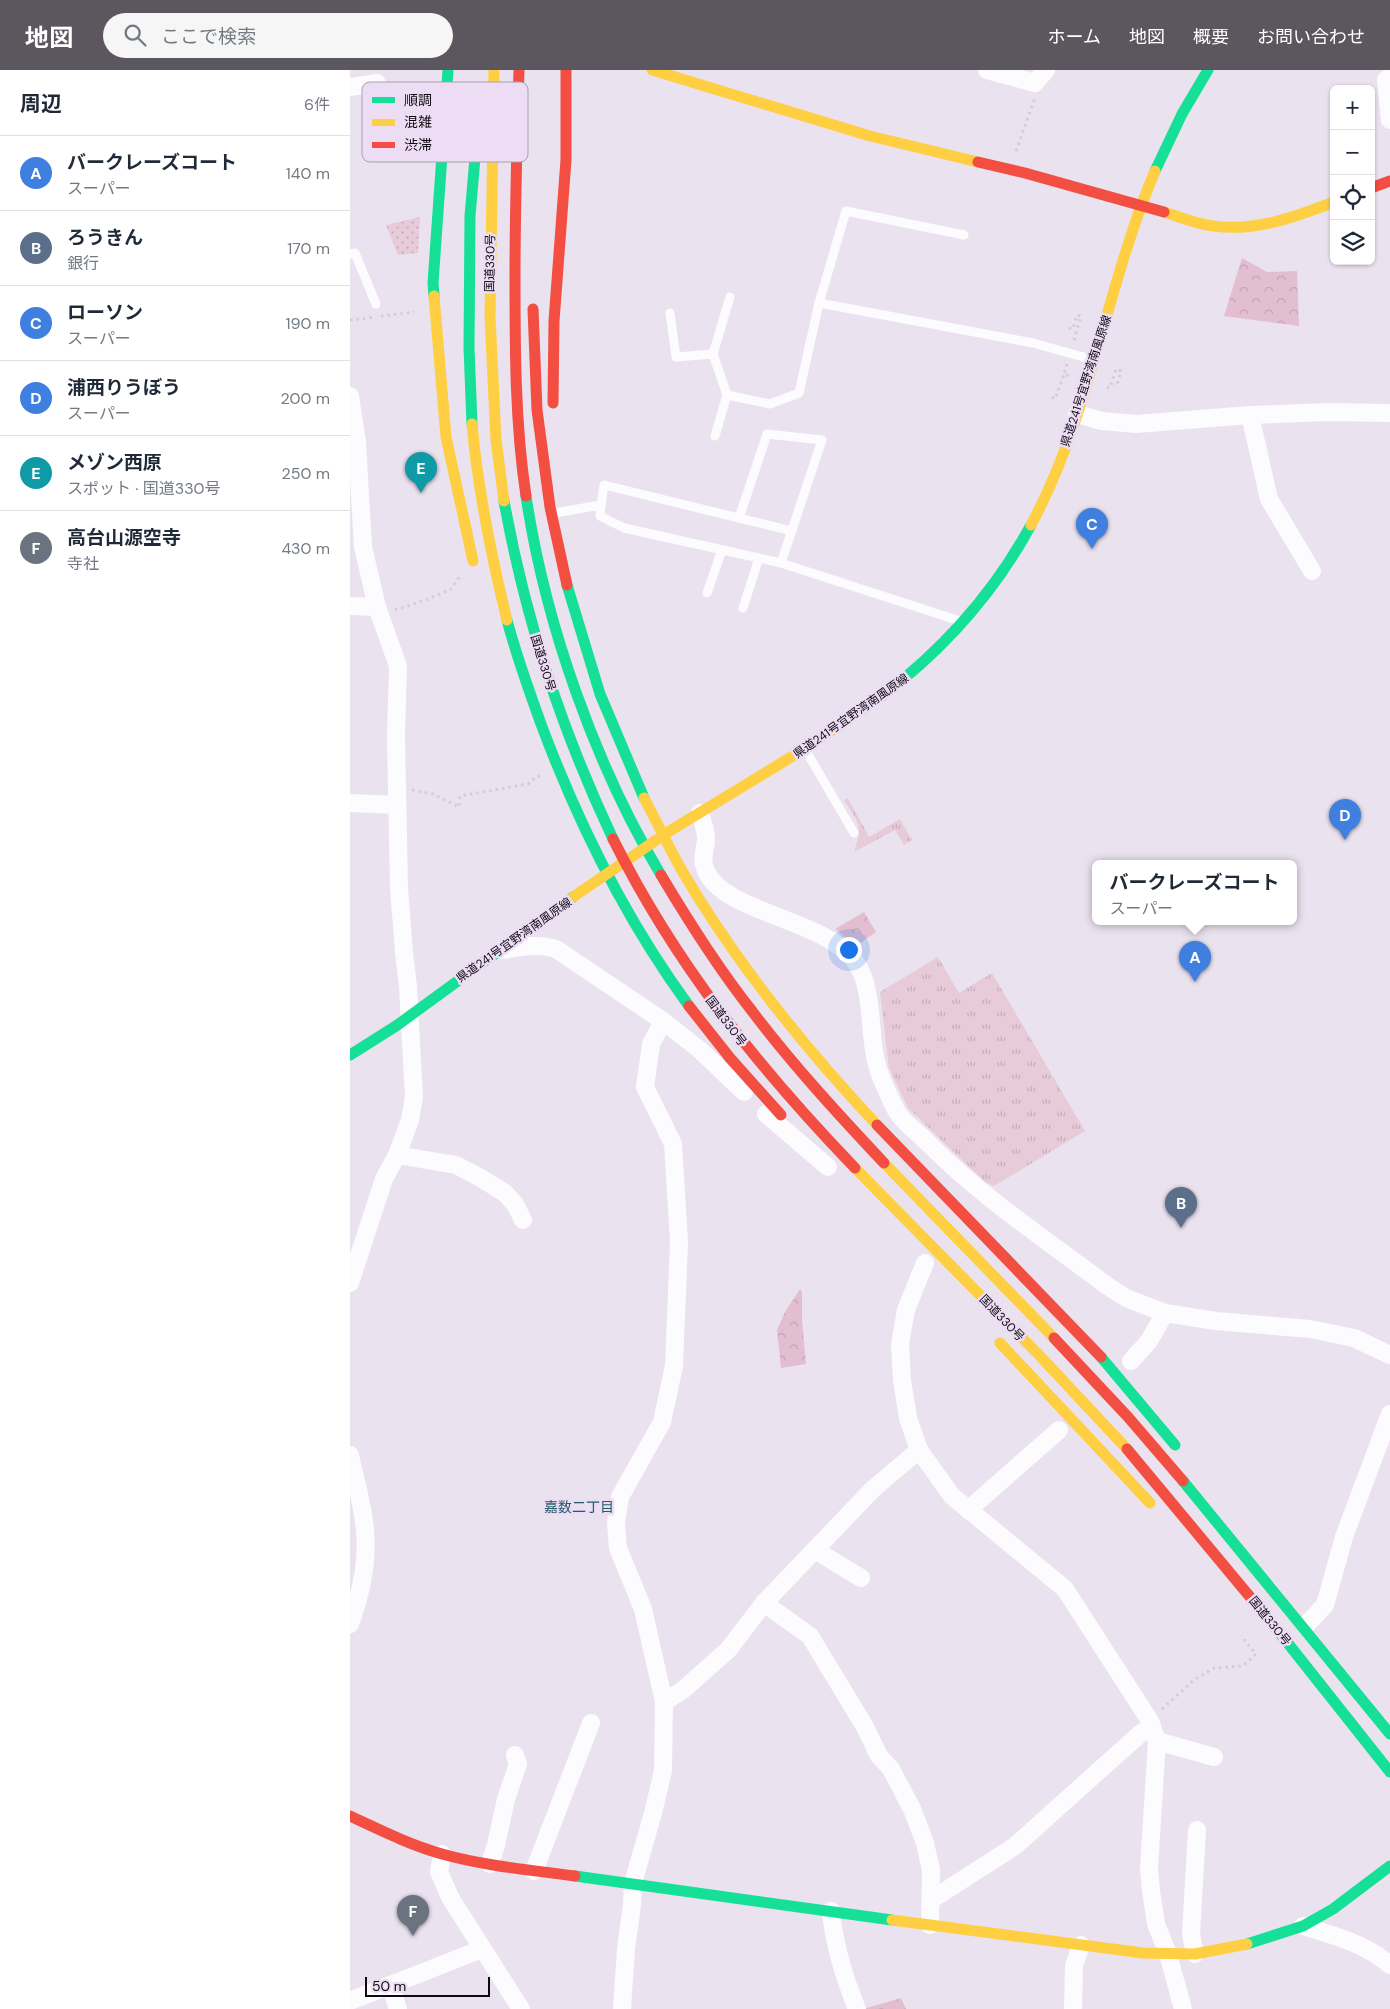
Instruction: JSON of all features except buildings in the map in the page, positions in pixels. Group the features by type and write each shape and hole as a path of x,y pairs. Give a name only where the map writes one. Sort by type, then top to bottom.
{"main road":[{"path":"544,477 552,415 554,321 566,160 566,70"},
{"path":"652,70 870,136 1024,173 1197,223 1220,227 1244,228 1280,222 1330,203"},
{"name":"県道241号宜野湾南風原線","path":"350,1055 409,1017 499,950 663,836 804,749 875,702 905,679 964,622 999,578 1036,516 1077,414 1125,254 1159,159 1174,127 1208,70"},
{"path":"528,88 529,105"},
{"path":"442,162 433,283 446,437 476,573"},
{"path":"475,162 470,201 469,388 474,445 484,517 496,578 535,706 561,774 609,873 665,971 706,1028 750,1082 832,1171"},
{"name":"国道330号","path":"492,162 489,296 492,404 505,508 526,607 545,672 583,774 622,858 670,942 706,994 748,1049 793,1102 852,1165 991,1306 1125,1447 1220,1559 1390,1772"},
{"name":"国道330号","path":"517,162 514,346 520,460 528,507 549,602 566,659 603,760 648,853 693,928 729,981 812,1084 869,1148 1116,1404 1324,1650 1390,1734"},
{"path":"1375,187 1390,181"},
{"path":"533,300 536,410 544,477 561,566 600,701 622,752 663,836 707,914 751,977 796,1034 882,1130 1070,1324 1140,1401 1182,1452"},
{"path":"492,606 509,624"},
{"path":"992,1335 1160,1514"},
{"path":"1263,1560 1324,1650"},
{"path":"1207,1564 1305,1664"},
{"path":"350,1816 400,1840 442,1854 490,1864 930,1925 1081,1945 1168,1954 1194,1954 1239,1948 1302,1926 1347,1900 1390,1866"}],"street":[{"path":"987,70 1035,83 1046,70"},
{"path":"1390,77 1386,80 1390,120"},
{"path":"350,396 357,442 362,547 379,611 398,666 396,734 399,888 412,1037 414,1097 410,1120 397,1155 384,1179 350,1283"},
{"path":"1077,414 1102,421 1136,424 1250,414 1328,412 1390,414"},
{"path":"1250,414 1269,499 1312,571"},
{"path":"350,606 379,611"},
{"path":"350,803 397,805"},
{"path":"700,812 706,838 702,862 713,883 728,895 833,942 855,960 865,981 872,1037 880,1075 898,1113 943,1159 993,1200 1126,1298 1165,1313 1216,1321 1310,1329 1354,1338 1390,1355"},
{"path":"499,950 531,946 546,946 556,949 663,1021 700,1050 772,1119 832,1171"},
{"path":"622,2009 626,1949 632,1905 632,1883 653,1813 663,1771 664,1702 643,1609 618,1548 616,1523 620,1497 662,1422 674,1366 679,1242 673,1144 645,1087 651,1044 663,1021"},
{"path":"397,1155 456,1165 504,1193 515,1204 523,1220"},
{"path":"925,1263 906,1310 900,1344 902,1380 908,1418 919,1450 952,1496 1065,1589 1153,1729 1214,1757"},
{"path":"1131,1361 1150,1341 1165,1313"},
{"path":"1307,1624 1325,1605 1344,1537 1390,1414"},
{"path":"968,1510 1059,1430"},
{"path":"664,1702 683,1690 728,1650 764,1603 873,1489 919,1450"},
{"path":"350,1455 365,1528 366,1552 357,1604 350,1624"},
{"path":"815,1550 861,1578"},
{"path":"764,1603 810,1636 865,1728 879,1756 891,1769 912,1809 931,1870 930,1925"},
{"path":"534,1871 591,1723"},
{"path":"931,1900 1015,1846 1141,1733 1153,1729"},
{"path":"1153,1729 1149,1868 1156,1924 1168,1954 1183,2009"},
{"path":"490,1864 506,1799 518,1764 515,1755"},
{"path":"1194,1954 1190,1934 1197,1830"},
{"path":"442,1854 439,1872 451,1899 521,2009"},
{"path":"831,1911 833,1933 840,1964 857,2009"},
{"path":"1302,1926 1357,1944 1381,1957 1390,1965"},
{"path":"1073,2009 1074,1966 1081,1945"},
{"path":"350,2001 482,1949"},
{"path":"390,1985 398,2009"}],"lane":[{"path":"728,395 770,404 799,393 820,303 846,211 964,235"},
{"path":"350,254 354,253 376,304"},
{"path":"715,436 728,395 713,354 730,297"},
{"path":"820,303 1033,344 1094,360"},
{"path":"670,313 676,357 713,354"},
{"path":"739,518 767,434 822,440 781,563"},
{"path":"792,531 604,485 600,516 624,528 781,563 964,622"},
{"path":"551,513 601,505"},
{"path":"707,593 722,550"},
{"path":"743,608 758,558"},
{"path":"804,749 854,834"}],"path":[{"path":"1016,152 1037,92 1035,83"},
{"path":"350,320 417,312"},
{"path":"1110,388 1116,369 1121,371 1117,385 1114,385"},
{"path":"1053,398 1064,374"},
{"path":"379,611 440,594 451,589 462,574"},
{"path":"397,787 432,794 459,806 460,796 528,784 536,777 543,776"},
{"path":"1153,1729 1194,1680 1214,1668 1243,1666 1256,1654 1241,1636"}],"green space":[{"path":"420,217 418,253 398,255 386,225"},
{"path":"1242,258 1267,272 1297,271 1299,326 1224,316"},
{"path":"848,798 869,837 900,819 912,840 904,845 895,830 854,852 859,830 856,820 844,800"},
{"path":"864,912 876,932 856,946 835,929"},
{"path":"938,957 959,993 992,973 1085,1131 994,1186 985,1182 908,1108 889,1068 880,992"},
{"path":"800,1289 802,1292 802,1320 806,1364 781,1368 777,1330 785,1312"},
{"path":"901,1998 906,2009 863,2009"}],"traffic: fast":[{"path":"447,82 448,70"},
{"path":"1155,171 1182,114 1208,70"},
{"path":"434,296 433,283 442,162"},
{"path":"472,424 469,348 470,216 475,162"},
{"path":"526,496 546,593 576,692 594,740 615,787 661,875"},
{"path":"504,501 523,589 547,674 577,756 613,839"},
{"path":"882,696 926,659 966,618 1001,574 1031,525"},
{"path":"567,585 600,694 644,798"},
{"path":"507,620 541,724 587,834 644,940 689,1006"},
{"path":"350,1055 396,1026 573,897"},
{"path":"1101,1357 1175,1445"},
{"path":"1183,1481 1390,1734"},
{"path":"1275,1627 1390,1772"},
{"path":"1247,1944 1303,1926 1333,1909 1390,1866"},
{"path":"575,1876 892,1920"}],"traffic: slow":[{"path":"494,70 494,82"},
{"path":"652,70 870,136 978,162"},
{"path":"493,162 490,317 496,440 504,501"},
{"path":"1031,525 1052,483 1069,439 1084,395 1123,259 1155,171"},
{"path":"1164,212 1207,225 1244,227 1290,218 1330,204"},
{"path":"434,296 446,437 473,561"},
{"path":"472,424 486,523 507,620"},
{"path":"573,897 668,832 806,748 882,696"},
{"path":"644,798 681,869 702,904 747,970 797,1034 877,1125"},
{"path":"884,1163 1054,1338"},
{"path":"855,1168 1040,1356 1127,1449"},
{"path":"1000,1343 1150,1503"},
{"path":"892,1920 1143,1953 1195,1954 1247,1944"}],"traffic: jam":[{"path":"519,70 519,82"},
{"path":"553,403 554,321 566,160 566,70"},
{"path":"517,162 516,358 518,414 526,496"},
{"path":"978,162 1025,173 1164,212"},
{"path":"1375,187 1390,181"},
{"path":"533,309 537,410 550,507 567,585"},
{"path":"613,839 664,929 721,1013 785,1092 855,1168"},
{"path":"661,875 693,927 739,995 816,1089 884,1163"},
{"path":"689,1006 730,1058 781,1115"},
{"path":"877,1125 1101,1357"},
{"path":"1054,1338 1128,1417 1183,1481"},
{"path":"1127,1449 1275,1627"},
{"path":"350,1816 407,1842 442,1854 491,1865 575,1876"}],"place":[{"name":"メゾン西原","path":"421,493"},
{"name":"ローソン","path":"1092,549"},
{"name":"浦西りうぼう","path":"1345,840"},
{"name":"バークレーズコート","path":"1195,982"},
{"name":"ろうきん","path":"1181,1228"},
{"name":"高台山源空寺","path":"413,1936"}],"district":[{"name":"嘉数二丁目","path":"579,1507"}]}
